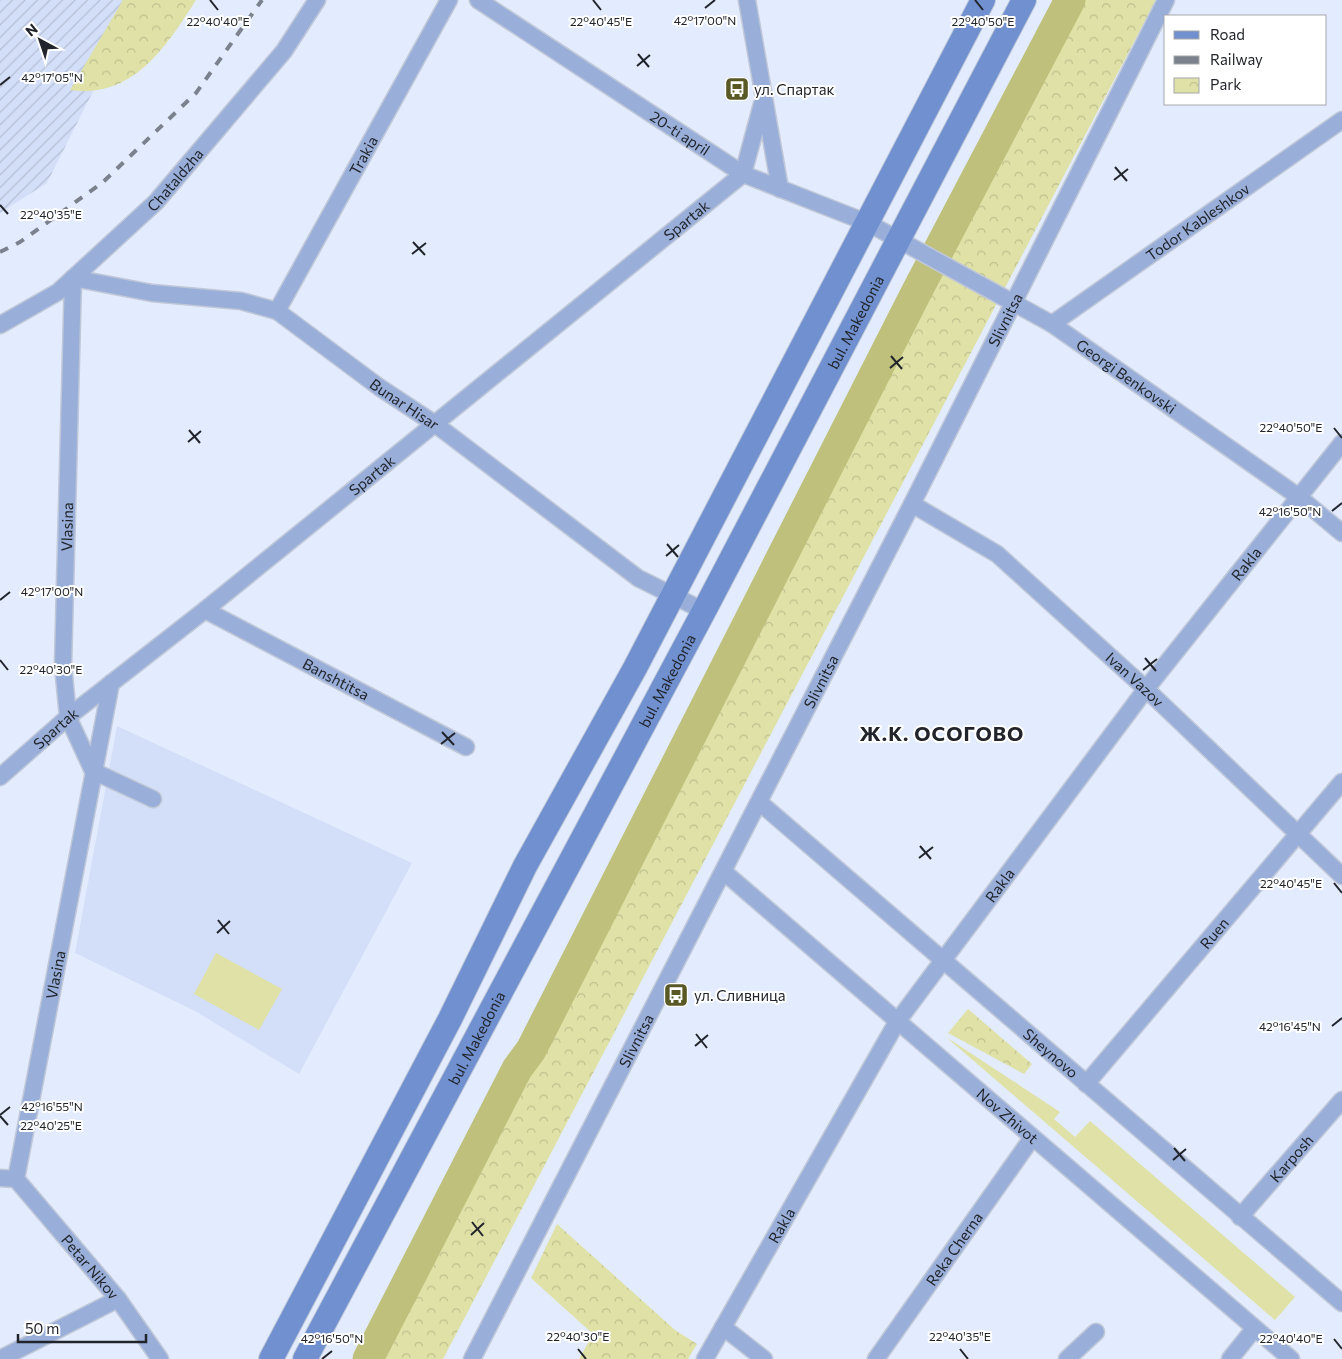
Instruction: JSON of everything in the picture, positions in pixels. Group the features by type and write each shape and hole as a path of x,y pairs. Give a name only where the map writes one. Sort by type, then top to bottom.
{"street":[{"name":"Chataldzha","path":"0,325 58,292 156,202 284,51 317,0"},
{"name":"Trakia","path":"277,311 449,0"},
{"name":"20-ti april","path":"478,0 743,174 868,223 905,242"},
{"path":"748,0 780,189"},
{"path":"271,1359 450,1020 529,858 672,597 983,0"},
{"name":"bul. Makedonia","path":"305,1359 704,611 905,242 1024,0"},
{"name":"Slivnitsa","path":"472,1359 912,504 1166,0"},
{"path":"743,174 764,100"},
{"name":"Todor Kableshkov","path":"1052,324 1342,120"},
{"name":"Spartak","path":"0,777 68,717 205,610 743,174"},
{"name":"Georgi Benkovski","path":"905,242 1052,324 1299,497 1342,533"},
{"name":"Bunar Hisar","path":"73,278 152,293 241,301 277,311 379,387 435,424 638,578 672,597 704,611"},
{"name":"Vlasina","path":"73,278 63,664 68,717 93,770"},
{"name":"Rakla","path":"705,1359 897,1022 1146,689 1342,443"},
{"name":"Ivan Vazov","path":"912,504 997,554 1146,689 1342,876"},
{"name":"Banshtitsa","path":"205,610 466,747"},
{"name":"Vlasina","path":"8,1178 111,683"},
{"path":"93,770 153,799"},
{"name":"Ruen","path":"1086,1084 1342,782"},
{"name":"Sheynovo","path":"759,802 1342,1303"},
{"name":"Nov Zhivot","path":"724,872 1291,1359"},
{"name":"Karposh","path":"1240,1217 1342,1100"},
{"name":"Reka Cherna","path":"876,1359 1032,1138"},
{"name":"Petar Nikov","path":"8,1178 118,1299 160,1359"},
{"path":"0,1359 118,1299"},
{"path":"723,1327 764,1359"},
{"path":"1239,1356 1254,1329"},
{"path":"1067,1359 1096,1332"}],"shaded area":[{"path":"0,0 139,0 47,183 0,213"},
{"path":"117,726 412,863 299,1074 195,1011 75,953"}],"green space":[{"path":"123,0 196,0 160,52 130,78 112,86 92,91 70,90"},
{"path":"1069,0 1156,0 443,1359 369,1359 917,291"},
{"path":"216,953 282,989 259,1030 194,994"},
{"path":"968,1009 1032,1064 1024,1074 948,1033"},
{"path":"946,1037 1060,1112 1054,1119 1075,1137 1090,1121 1295,1297 1275,1320"},
{"path":"557,1224 675,1330 697,1344 688,1359 579,1359 593,1334 531,1278"}],"waterway":[{"path":"368,1359 517,1069 531,1050 917,291 1070,0"}],"railway":[{"path":"0,252 20,242 102,183 196,93 262,0"}],"place":[{"name":"ул. Спартак","path":"737,89"},
{"name":"ул. Сливница","path":"676,995"}],"district":[{"name":"Ж.К. ОСОГОВО","path":"942,733"}]}
